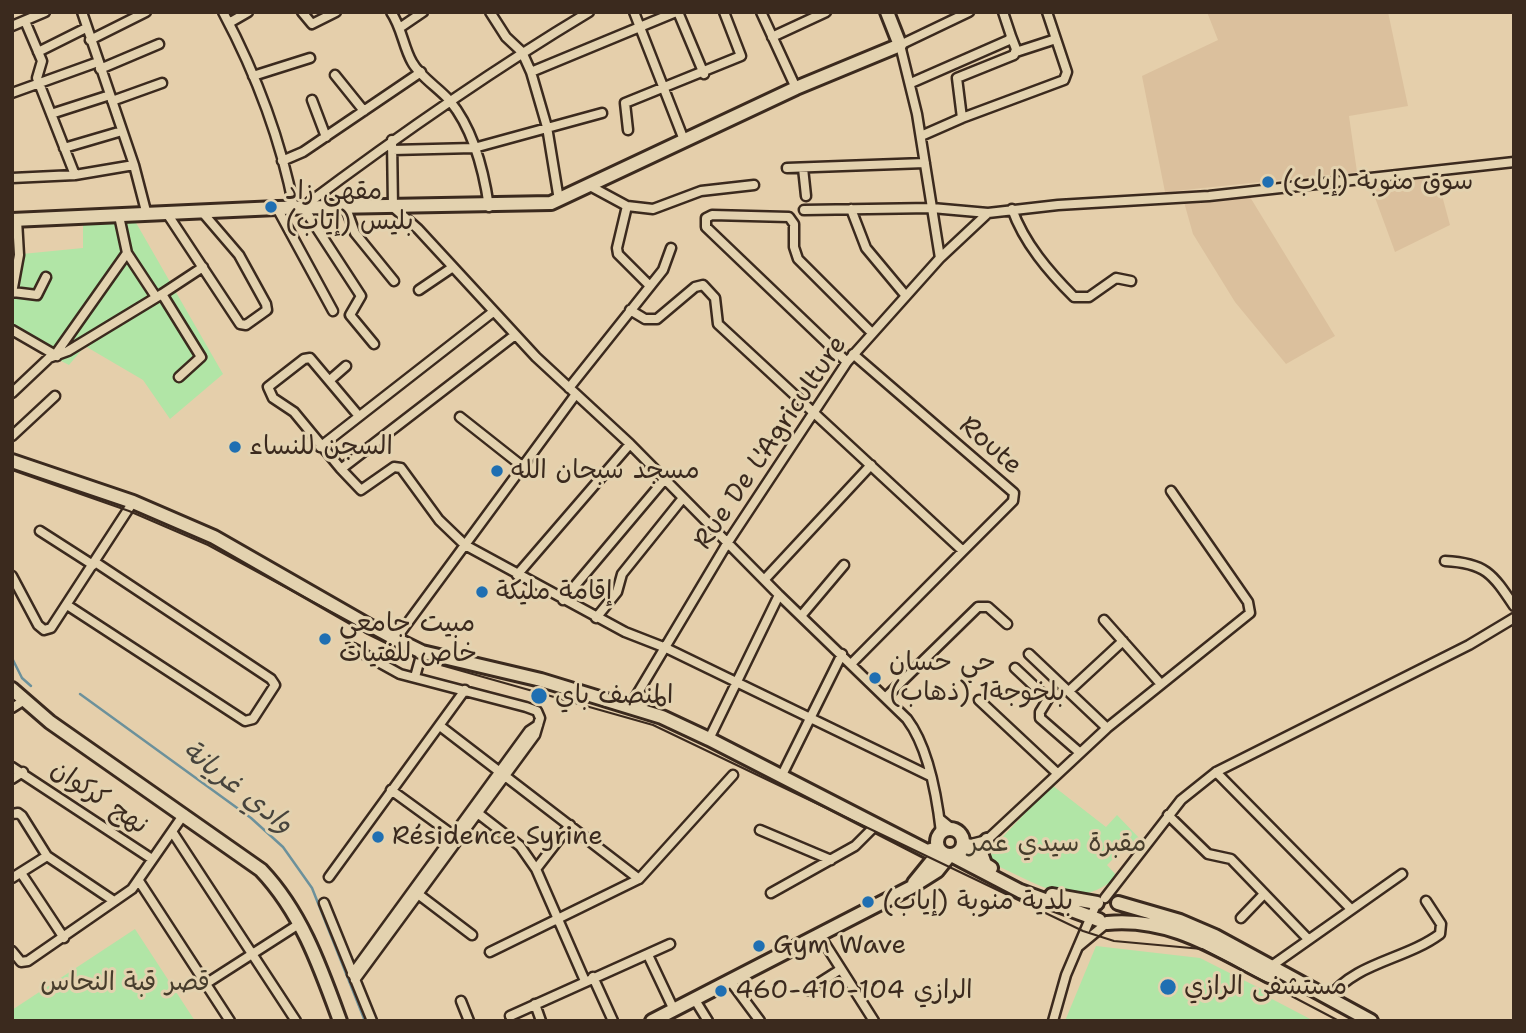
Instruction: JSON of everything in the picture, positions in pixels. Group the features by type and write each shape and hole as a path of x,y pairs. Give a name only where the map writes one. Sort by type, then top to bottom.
{"main road":[{"path":"14,220 298,207 489,207 559,200 796,88 900,45 887,12"},
{"path":"12,461 133,502 214,537 395,640 422,652 630,706 709,739 911,844 941,847 964,843"},
{"path":"12,689 18,705 184,814 261,870 288,900 319,964 340,1021"},
{"path":"910,888 941,847 959,831 964,843 985,864 1054,896 1180,921 1215,936 1267,971 1355,1021"},
{"path":"985,864 980,850 987,840"},
{"path":"911,844 931,843 941,847 1020,891 1104,906 1131,920 1194,935 1329,998 1371,1021"},
{"path":"652,1021 910,888 937,871 941,847"}],"street":[{"path":"12,26 45,12"},
{"path":"82,12 134,165 146,215"},
{"path":"90,40 146,12"},
{"path":"223,12 253,76 298,207 361,296 350,315 374,344"},
{"path":"229,23 248,12"},
{"path":"302,12 312,24 336,12"},
{"path":"391,12 401,27 410,58 450,101 474,148 486,184 489,207"},
{"path":"401,27 424,12"},
{"path":"490,12 506,37 522,52 531,72 547,127 559,200"},
{"path":"298,207 522,52 589,12"},
{"path":"634,12 684,139"},
{"path":"531,72 677,12 704,74"},
{"path":"628,130 625,103 704,74 741,56 724,12"},
{"path":"761,12 796,88"},
{"path":"772,37 826,12"},
{"path":"1003,12 1016,52"},
{"path":"921,136 1064,80 1067,72 1047,12"},
{"path":"940,258 921,136 911,83 900,45 965,13"},
{"path":"25,21 42,61 36,72 38,82 75,175"},
{"path":"38,51 86,28"},
{"path":"911,83 953,67 1005,42 1011,36"},
{"path":"957,78 1016,52 1056,39"},
{"path":"12,93 38,82 99,66 159,44"},
{"path":"253,76 310,58"},
{"path":"953,67 962,118"},
{"path":"282,161 326,137 421,72"},
{"path":"335,75 364,111"},
{"path":"51,114 162,83"},
{"path":"312,100 326,137"},
{"path":"393,150 474,148 602,113"},
{"path":"64,148 122,131"},
{"path":"392,140 393,207 515,335 666,479 779,595 852,663 916,732 940,818 941,847"},
{"path":"804,210 932,208 988,213 1012,209 1209,196 1514,162"},
{"path":"787,168 925,163"},
{"path":"12,178 75,175 134,165"},
{"path":"803,167 806,196"},
{"path":"590,186 627,206 653,209 694,193 754,185"},
{"path":"627,206 618,254 649,285"},
{"path":"277,208 333,311"},
{"path":"346,208 355,233 394,281"},
{"path":"851,209 866,248 906,296"},
{"path":"1012,209 1020,230 1042,261 1074,297 1089,297 1116,278 1131,281"},
{"path":"169,215 240,324 246,325 267,310 239,255 203,213"},
{"name":"Rue De L'Agriculture","path":"630,706 728,542 850,358 940,258 988,213"},
{"path":"850,358 706,226 706,218 712,215 789,217 794,223 794,247 798,259 872,333"},
{"path":"119,216 127,253 201,356 199,362 179,377"},
{"path":"14,220 19,255 13,293 37,295 46,277"},
{"path":"395,640 522,466 630,310 666,265 671,248"},
{"path":"56,355 127,253"},
{"path":"12,393 44,362 203,267"},
{"path":"419,290 453,267"},
{"path":"630,310 645,319 657,319 695,286 703,285 715,298 718,324 963,551 852,663"},
{"path":"320,447 493,312"},
{"path":"12,330 56,355"},
{"path":"341,470 515,335"},
{"path":"358,415 308,358 268,387 273,398 294,412 320,447 361,490 394,467 401,468 439,520 465,545 596,618 666,648 930,776"},
{"name":"Route","path":"850,358 1014,493 1013,501 963,551"},
{"path":"330,380 346,366"},
{"path":"12,436 55,396"},
{"path":"460,418 522,466"},
{"path":"517,575 630,444"},
{"path":"765,579 871,465"},
{"path":"563,600 666,479"},
{"path":"964,843 987,840 1079,752 1160,683 1250,613 1248,602 1171,491"},
{"path":"596,618 617,592 622,574 683,498"},
{"path":"12,576 38,625 44,630 54,625 133,502"},
{"path":"40,531 271,679 275,685 272,693 253,719 245,721 67,605"},
{"path":"1445,561 1483,568 1514,606"},
{"path":"801,616 844,565"},
{"path":"709,739 779,595"},
{"path":"886,697 978,607 988,607 1007,624"},
{"path":"1053,1021 1076,948 1168,816 1190,791 1216,772 1461,650 1514,618"},
{"path":"1104,620 1160,683"},
{"path":"1069,691 1123,641"},
{"path":"353,648 388,669 534,710 540,718 538,725 529,731 502,774 354,977"},
{"path":"415,677 422,652"},
{"path":"781,777 842,654"},
{"path":"1029,654 1107,728"},
{"path":"1024,676 1037,662"},
{"path":"1015,668 1048,699 1040,712 1040,718 1079,752"},
{"path":"329,877 466,690"},
{"path":"979,700 1057,773"},
{"path":"440,726 639,879"},
{"name":"نهج كركوان","path":"12,767 152,859"},
{"name":"نهج كركوان","path":"12,779 23,772"},
{"path":"1216,772 1351,909"},
{"path":"490,952 639,879 733,775"},
{"path":"391,790 455,838"},
{"path":"475,811 520,846 536,869 559,920 612,1021"},
{"path":"12,814 22,816 47,856 114,901"},
{"path":"12,951 22,962 64,938 114,901 139,881 184,814"},
{"path":"1168,816 1209,854 1231,859 1308,939"},
{"path":"536,869 570,825"},
{"path":"771,893 855,846 876,825"},
{"path":"760,830 831,860"},
{"path":"173,832 296,1021"},
{"path":"354,977 418,894 455,838"},
{"path":"12,878 47,856"},
{"path":"21,873 64,938"},
{"path":"1267,971 1402,874"},
{"path":"139,881 230,1021"},
{"path":"418,894 471,935"},
{"path":"1241,918 1264,894"},
{"path":"1329,998 1336,988 1357,974 1440,934 1441,924 1426,901"},
{"path":"324,903 372,1021"},
{"path":"1076,948 1104,906"},
{"path":"207,983 299,924"},
{"path":"820,936 871,1020"},
{"path":"510,1016 670,944"},
{"path":"648,955 674,1010"},
{"path":"808,990 841,969"},
{"path":"731,982 760,1021"},
{"path":"695,1000 708,1021"},
{"path":"461,1001 469,1021"},
{"path":"535,1004 541,1021"}],"shaded area":[{"path":"1207,12 1388,12 1408,106 1349,116 1357,172 1165,192 1142,76 1218,40"},
{"path":"1437,177 1450,225 1395,252 1370,184"},
{"path":"1250,197 1335,336 1286,364 1235,302 1193,234 1184,202"}],"green space":[{"path":"135,221 223,374 170,419 143,380 85,346 69,365 12,336 12,255 83,248 83,223"},
{"name":"مقبرة سيدي عمر","path":"1052,785 1106,827 1117,815 1142,841 1137,847 1132,842 1124,842 1118,849 1120,852 1107,865 1117,876 1102,887 1087,893 1056,891 993,864 990,859 994,846"},
{"name":"قصر قبة النحاس","path":"135,929 195,1021 12,1021 12,1010"},
{"name":"مستشفى الرازي","path":"1096,946 1200,958 1271,994 1270,998 1314,1021 1065,1021"}],"waterway":[{"path":"12,658 22,678 31,686"},
{"name":"وادي غريانة","path":"80,694 251,818 283,847 312,888 365,1021"}],"tram line":[{"path":"12,470 129,511 208,545 416,658 653,725 1083,931 1114,941 1202,949 1339,1021"}],"place":[{"name":"سوق منوبة (إياب)","path":"1268,182"},
{"name":"مقهى زاد بليس (إياب)","path":"271,207"},
{"name":"السجن للنساء","path":"235,447"},
{"name":"مسجد سبحان الله","path":"497,471"},
{"name":"إقامة مليكة","path":"482,592"},
{"name":"مبيت جامعي خاص للفتيات","path":"325,639"},
{"name":"حي حسان بلخوجة1 (ذهاب)","path":"875,678"},
{"name":"المنصف باي","path":"539,696"},
{"name":"Résidence Syrine","path":"378,837"},
{"name":"بلدية منوبة (إياب)","path":"868,902"},
{"name":"Gym Wave","path":"759,946"},
{"name":"مستشفى الرازي","path":"1168,987"},
{"name":"الرازي 104-410-460","path":"721,991"}]}
